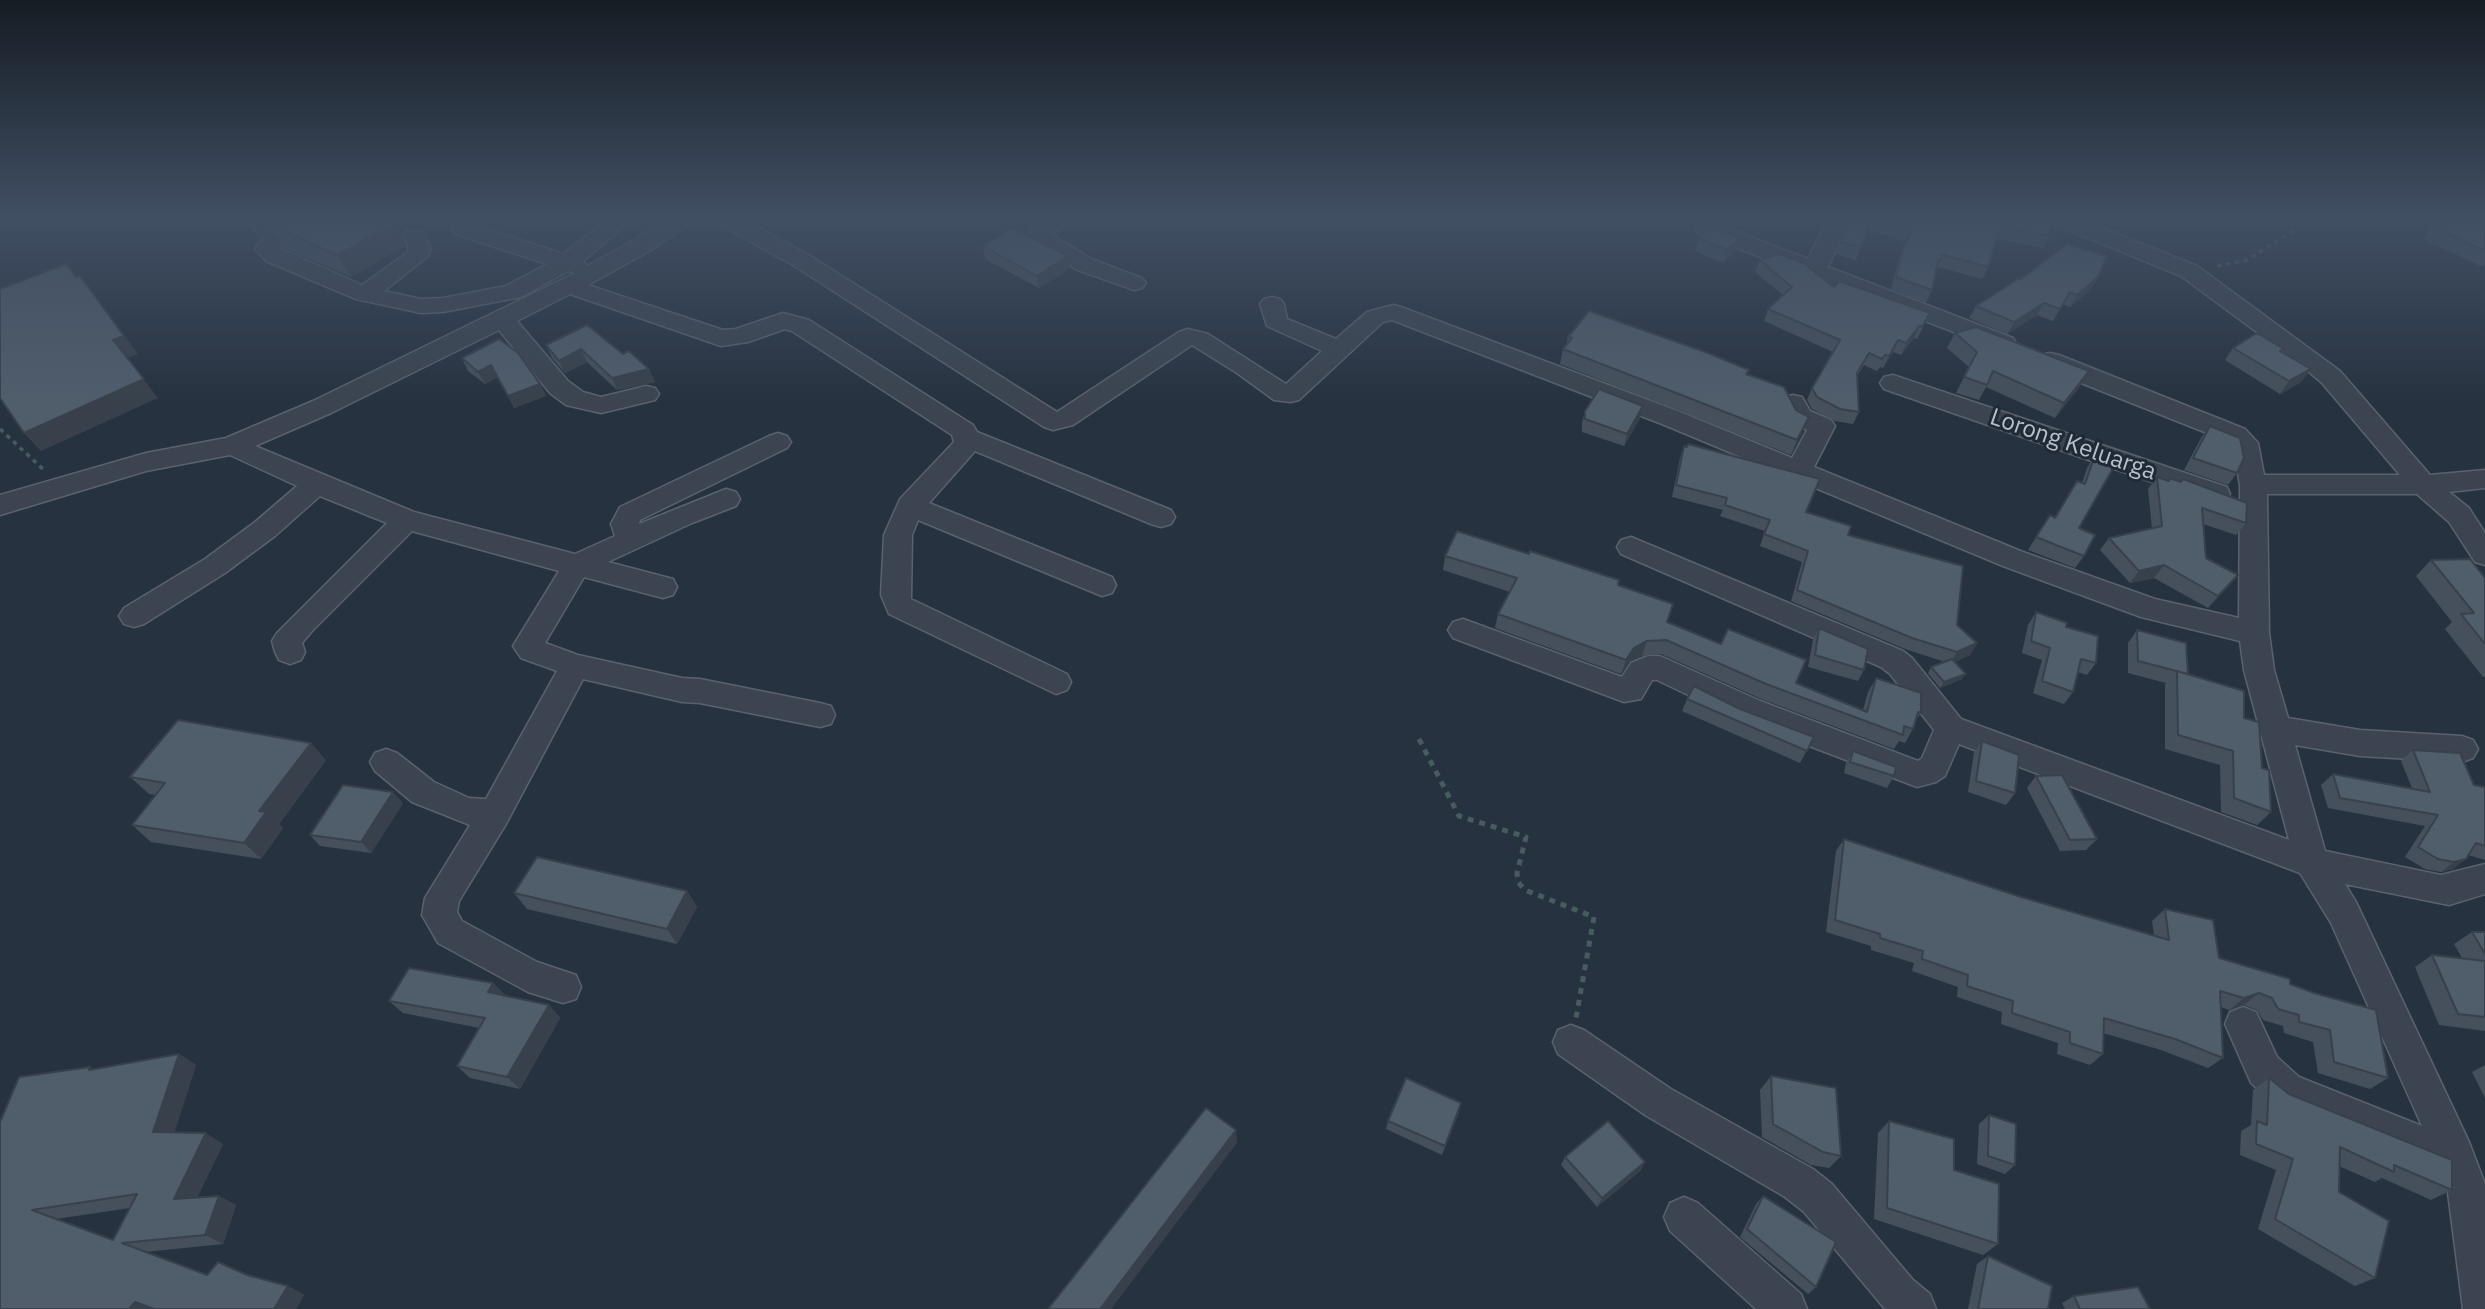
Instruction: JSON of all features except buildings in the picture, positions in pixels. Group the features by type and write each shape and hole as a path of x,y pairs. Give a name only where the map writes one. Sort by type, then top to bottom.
{"street":[{"path":"331,280 364,294 421,306 443,305 513,292 551,280"},
{"path":"364,294 384,280"},
{"path":"0,505 60,485 146,462 232,446 322,407 502,318 559,280"},
{"path":"579,280 721,338 739,337 783,321 800,324 964,431 967,438 964,450 910,506 898,535 895,595 899,606 1056,682"},
{"path":"831,280 1053,421 1064,419 1188,337 1199,339 1285,395 1292,392 1375,317 1393,312 1671,418 2012,559 2151,609 2254,634"},
{"path":"1126,280 1134,283"},
{"path":"1843,280 2236,435 2245,443 2253,496 2254,634 2259,670 2275,729 2312,863 2344,913 2469,1176 2484,1309"},
{"path":"2202,280 2331,377 2423,485 2459,515 2485,555"},
{"path":"1272,304 1278,324 1338,349"},
{"path":"502,318 558,387 575,399 601,405 646,394"},
{"name":"Lorong Keluarga","path":"1893,383 2253,496"},
{"path":"1793,403 1801,416 1822,426 1798,472"},
{"path":"967,438 1161,517"},
{"path":"630,541 625,524 630,514 778,442"},
{"path":"232,446 316,484 407,520 663,587"},
{"path":"2253,496 2334,483 2423,485 2485,479"},
{"path":"134,616 215,566 265,529 316,484"},
{"path":"726,499 577,565 528,643 531,650 575,666 682,690 700,691 820,715"},
{"path":"910,506 1102,585"},
{"path":"290,652 287,641 303,622 407,520"},
{"path":"1631,547 1892,659 1901,666 1950,728 2312,863 2441,890 2485,879"},
{"path":"1463,630 1625,690 1630,690 1642,671 1647,668 1660,668 1747,709 1917,774 1925,773 1934,767 1950,728"},
{"path":"563,987 528,976 461,939 450,932 439,915 442,898 495,814 575,666"},
{"path":"2275,729 2360,743 2462,749"},
{"path":"386,762 423,792 466,811 495,814"},
{"path":"2243,1024 2264,1070 2286,1090 2411,1142 2469,1176"},
{"path":"1571,1042 1658,1102 1799,1183 1818,1198 1899,1294 1915,1309"},
{"path":"1684,1217 1786,1309"}],"path":[{"path":"0,429 60,485"},
{"path":"1419,739 1459,816 1527,837 1517,873 1518,882 1525,890 1594,917 1571,1042"}]}
